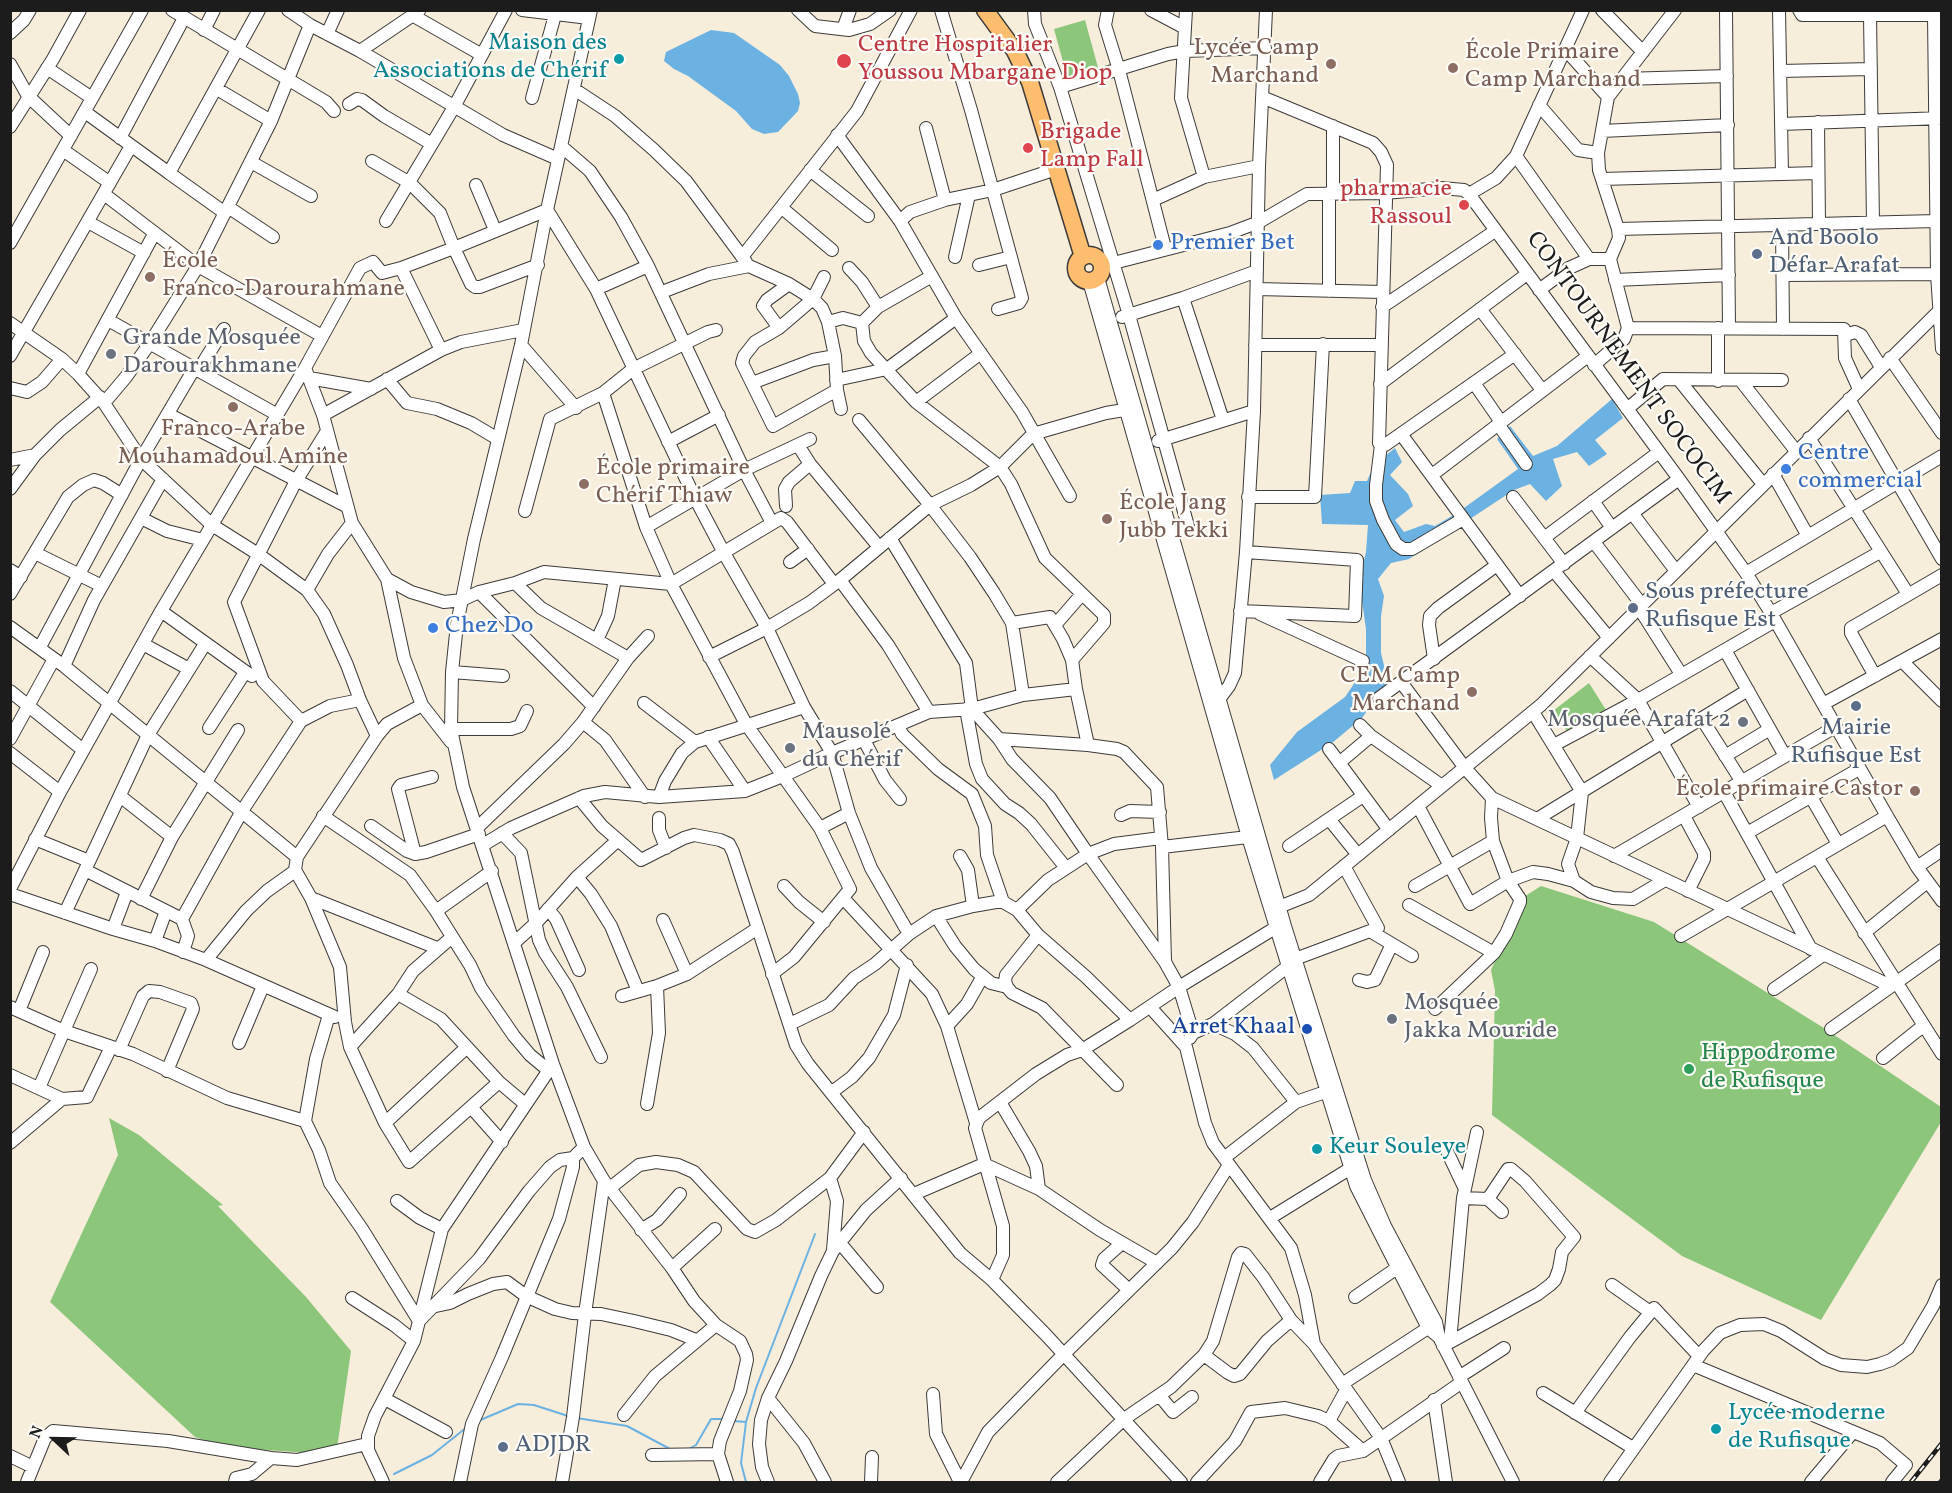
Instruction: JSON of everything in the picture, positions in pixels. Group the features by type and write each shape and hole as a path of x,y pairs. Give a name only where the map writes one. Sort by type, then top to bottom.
{"main road":[{"path":"985,10 1010,43 1030,82 1056,169 1096,267"},
{"path":"999,10 1026,49 1039,76 1096,267"}],"street":[{"path":"10,33 24,21 30,10"},
{"path":"10,127 80,10"},
{"path":"10,243 142,10"},
{"path":"172,10 326,102 334,111"},
{"path":"204,30 214,10"},
{"path":"168,173 259,10"},
{"path":"288,10 454,108 503,135 558,159"},
{"path":"327,34 338,10"},
{"path":"386,221 454,108 506,10"},
{"path":"522,10 555,15 590,14 547,210 521,345 456,624 451,729 463,787 492,871 550,1067 584,1147 607,1184 694,1301 716,1325 740,1341 747,1360 740,1390 720,1440 718,1454 727,1482"},
{"path":"798,10 815,26 843,29 870,24 890,10"},
{"path":"843,29 850,10"},
{"path":"662,292 745,261 810,170 857,111 911,10"},
{"path":"941,10 958,64 1022,300 998,309"},
{"path":"1034,10 1035,24 1060,87 1124,410 1248,837 1274,909 1332,1089 1372,1197 1436,1322 1461,1379 1513,1482"},
{"path":"1108,10 1105,25 1119,70 1165,248"},
{"path":"1151,10 1185,28"},
{"path":"1186,10 1181,98 1204,177"},
{"path":"1096,267 1230,233 1259,222 1307,194 1385,193 1441,188 1456,189 1469,194 1496,178 1516,156 1583,10"},
{"path":"1602,10 1643,52"},
{"path":"1718,381 1728,275 1726,10"},
{"path":"1779,10 1782,174"},
{"path":"1799,10 1802,15 1935,14 1938,118 1936,221 1941,349"},
{"path":"1220,698 1235,673 1246,552 1254,411 1259,166 1267,11"},
{"path":"1431,475 1542,390 1624,339 1628,328 1610,259 1619,238 1618,229 1602,179 1598,153 1608,97 1675,11"},
{"path":"360,51 416,13 482,55"},
{"path":"1865,14 1871,69 1873,223"},
{"path":"532,98 555,15"},
{"path":"120,138 184,18"},
{"path":"10,489 35,455 60,430 102,400 126,377 150,343 198,266 251,162 271,121 310,25"},
{"path":"1060,87 1168,54 1185,51 1265,48"},
{"path":"1565,49 1608,97"},
{"path":"10,64 28,96 71,136"},
{"path":"47,68 92,98"},
{"path":"1780,71 1871,69"},
{"path":"1622,79 1727,76"},
{"path":"216,88 271,121"},
{"path":"574,89 615,116 678,173 745,261 813,298 822,308 828,322 835,356 841,410"},
{"path":"1262,97 1372,143 1381,152 1387,165 1378,441 1381,445 1376,501 1396,544 1403,549 1412,549 1463,519"},
{"path":"349,104 357,99 362,100 384,116 432,144"},
{"path":"1539,105 1578,150 1598,153"},
{"path":"85,112 168,173 273,237"},
{"path":"1781,123 1938,118"},
{"path":"1818,122 1819,224"},
{"path":"1602,131 1728,125"},
{"path":"1329,291 1333,126"},
{"path":"926,128 945,200"},
{"path":"837,135 900,221 956,318 1022,412 1071,496"},
{"path":"10,356 131,146"},
{"path":"561,146 590,171 621,217 662,292 744,470 772,523"},
{"path":"63,150 154,234 198,266 322,336"},
{"path":"1516,156 1589,259"},
{"path":"372,160 410,183 440,213 471,284 475,287 537,265"},
{"path":"251,162 311,196"},
{"path":"1153,200 1204,177 1259,166"},
{"path":"900,221 910,212 945,200 993,190 1056,169"},
{"path":"810,170 868,216"},
{"path":"1602,179 1818,173"},
{"path":"476,184 495,230"},
{"name":"CONTOURNEMENT SOCOCIM","path":"1469,194 1746,573 1917,867 1941,902"},
{"path":"955,257 969,195"},
{"path":"782,208 832,250"},
{"path":"10,889 60,792 161,611 276,414 307,373 322,336 360,268 373,262 382,273 401,268 547,210"},
{"path":"547,210 596,290 695,498 767,628 804,707 832,753 849,813 871,868 909,934"},
{"path":"1618,229 1936,221"},
{"path":"88,222 144,253"},
{"path":"1782,225 1783,328"},
{"path":"1382,307 1495,231"},
{"path":"78,374 154,234"},
{"path":"979,265 1011,257"},
{"path":"1539,290 1569,268 1589,259 1610,259"},
{"path":"596,290 648,266"},
{"path":"1096,267 1129,315 1165,439 1188,526 1172,531"},
{"path":"1096,267 1220,698 1274,909 1275,928 1291,963"},
{"path":"401,268 441,350"},
{"path":"849,268 862,282 878,307"},
{"path":"1110,321 1257,271"},
{"path":"1380,384 1527,274"},
{"path":"1783,275 1937,274"},
{"path":"1615,280 1728,275"},
{"path":"862,323 878,307 933,276"},
{"path":"824,277 813,298 778,328 755,342 742,359 773,426 837,385 887,369 956,318"},
{"path":"778,328 763,306 767,300 789,284"},
{"path":"1257,290 1383,292"},
{"path":"1183,298 1223,420"},
{"path":"1480,309 1542,390"},
{"path":"1274,909 1309,895 1533,712 1940,310"},
{"path":"828,322 843,318 862,323"},
{"path":"108,320 276,414"},
{"path":"10,323 62,359 78,374 102,400 141,459 212,525 258,554 307,590 324,614 377,736"},
{"path":"862,323 864,341 871,353 916,402 1000,467 1011,484 1045,558 1102,613 1104,621 1072,660"},
{"path":"1628,328 1844,329 1845,358 1859,389"},
{"path":"40,647 141,459 224,329"},
{"path":"323,415 441,350 461,342 523,330"},
{"path":"525,511 550,420 603,393 633,369 716,330"},
{"path":"1845,335 1855,332 1861,335 1941,433"},
{"path":"1248,497 1315,497 1323,344"},
{"path":"521,345 576,408"},
{"path":"1255,345 1382,345"},
{"path":"916,402 981,352"},
{"path":"1381,445 1385,445 1515,354"},
{"path":"752,383 813,360 835,356"},
{"path":"10,388 27,392 42,382 62,359"},
{"path":"307,373 371,389"},
{"path":"307,373 323,415 352,524 387,579 404,658 422,705 454,746"},
{"path":"387,379 407,403 437,409 471,423 498,440"},
{"path":"1627,409 1663,379 1782,380"},
{"path":"1679,380 1763,484"},
{"path":"1741,381 1796,451"},
{"path":"1474,383 1526,464"},
{"path":"603,393 646,527 671,584 746,724 820,828 850,890 794,957 772,974"},
{"path":"1849,399 1941,559"},
{"path":"710,657 767,628 809,603 930,505 971,485 1000,467 1033,434 1097,415 1124,410"},
{"path":"1147,445 1254,411"},
{"path":"168,414 346,506"},
{"path":"668,442 719,416"},
{"path":"859,420 970,557 1012,623 1023,695"},
{"path":"263,681 234,602 296,482 327,431"},
{"path":"1401,434 1520,596"},
{"path":"1809,438 1908,594"},
{"path":"646,527 744,470 810,439"},
{"path":"798,445 810,464 879,547"},
{"path":"1544,538 1659,452"},
{"path":"10,460 35,455"},
{"path":"1746,573 1941,456"},
{"path":"786,506 785,489 789,482 810,464"},
{"path":"1773,474 1808,536"},
{"path":"1379,698 1679,479"},
{"path":"10,594 16,574 35,552 68,497 82,485 94,480 122,495"},
{"path":"10,739 28,705 59,663 163,480"},
{"path":"1513,496 1544,538 1559,568 1609,638"},
{"path":"1593,501 1612,528"},
{"path":"1632,513 1676,571"},
{"path":"141,518 166,531 203,540"},
{"path":"387,579 411,592 444,602 462,600 479,592 515,583 544,572 671,584 772,523 784,519 888,645 929,712"},
{"path":"307,590 328,554 352,524"},
{"path":"890,538 966,663 976,764 982,779 1005,804 1031,824 1066,867"},
{"path":"1594,542 1640,607 1681,674"},
{"path":"790,562 808,549"},
{"path":"35,552 102,586"},
{"path":"1240,610 1355,616 1357,560 1246,552"},
{"path":"1554,745 1725,650 1773,617 1880,552"},
{"path":"1434,659 1429,625 1430,616 1497,565"},
{"path":"1875,676 1851,633 1851,628 1941,575"},
{"path":"597,640 608,616 615,579"},
{"path":"515,583 541,608 628,658"},
{"path":"479,592 594,707"},
{"path":"1055,625 1082,594"},
{"path":"161,611 205,644 263,681 301,722"},
{"path":"1253,611 1362,661"},
{"path":"1012,623 1047,616 1055,625 1072,660 1088,745"},
{"path":"10,627 40,647 110,703 297,857"},
{"path":"480,836 584,722 628,658 648,636"},
{"path":"1823,704 1941,639"},
{"path":"143,644 189,669"},
{"path":"65,913 148,735 205,644"},
{"path":"1725,650 1785,756"},
{"path":"1590,657 1638,700 1699,807"},
{"path":"1902,661 1940,697"},
{"path":"209,728 246,672"},
{"path":"452,672 503,676"},
{"path":"1401,682 1465,768 1492,798 1823,955 1893,985"},
{"path":"371,826 407,851 415,854 426,852 502,832 579,798 605,792 659,797 745,790 783,776 929,712 969,709 1023,695 1076,689"},
{"path":"1537,819 1748,690"},
{"path":"10,691 83,750"},
{"path":"182,919 242,812 301,722 330,706 360,700"},
{"path":"644,704 695,742"},
{"path":"422,705 387,724 377,736 297,857 295,871 311,898 340,968 345,1022 350,1047 385,1123 410,1162 500,1082"},
{"path":"659,797 665,781 682,753 695,742 804,707"},
{"path":"969,709 999,739 1012,759 1050,798 1165,962 1179,987 1193,1033"},
{"path":"451,729 511,729 520,726 527,711"},
{"path":"1533,712 1582,792 1577,838 1569,864 1574,881"},
{"path":"1702,719 1742,782"},
{"path":"584,722 605,740 645,797"},
{"path":"898,725 902,734 938,769 972,794 985,826 987,855 1003,902"},
{"path":"1360,725 1371,736 1442,786"},
{"path":"1614,856 1835,727"},
{"path":"1725,756 1770,729"},
{"path":"141,899 172,837 238,730"},
{"path":"1339,763 1371,736"},
{"path":"708,737 745,790"},
{"path":"999,739 1117,748 1157,787 1162,843 1165,962"},
{"path":"864,740 885,780 900,799"},
{"path":"1329,749 1389,830"},
{"path":"10,753 60,792"},
{"path":"1747,833 1859,769"},
{"path":"415,854 398,789 401,785 432,777"},
{"path":"1724,792 1811,949"},
{"path":"120,796 172,837"},
{"path":"1289,846 1363,796"},
{"path":"579,798 602,826 641,860 693,835 703,835 729,844 796,1045 808,1064 960,1253 992,1280 1064,1354 1181,1482"},
{"path":"1435,1009 1494,953 1520,902 1508,881 1494,840 1491,818 1492,798"},
{"path":"1811,798 1838,844"},
{"path":"1418,806 1470,904 1508,881 1533,872 1574,881 1591,892 1612,898 1633,899 1665,880"},
{"path":"1121,815 1130,811 1160,812"},
{"path":"820,828 849,813"},
{"path":"323,816 410,875 436,911 470,965 481,988 514,1036 530,1055 550,1067"},
{"path":"1684,816 1704,853 1704,859 1688,891"},
{"path":"1681,936 1887,816"},
{"path":"659,818 659,830 666,848"},
{"path":"1329,819 1358,855"},
{"path":"502,832 521,854 539,940 544,953 567,987 601,1057"},
{"path":"1017,910 1048,880 1066,867 1088,854 1114,844 1248,837"},
{"path":"35,839 87,866 127,892 182,919 188,936 183,952"},
{"path":"514,942 536,922 577,876 618,840"},
{"path":"1415,886 1494,840"},
{"path":"1917,867 1941,850"},
{"path":"960,856 968,870 973,906"},
{"path":"1817,857 1893,985 1941,1053"},
{"path":"1186,1047 1193,1033 1213,1024 1291,963 1378,927 1344,866"},
{"path":"206,960 246,911 267,891 295,871"},
{"path":"436,911 492,871"},
{"path":"577,876 611,926 638,991"},
{"path":"1864,933 1927,882"},
{"path":"784,886 799,902 824,922"},
{"path":"113,929 127,892"},
{"path":"10,894 206,960 345,1022"},
{"path":"311,898 437,948"},
{"path":"844,899 932,994 947,1026 976,1123 975,1128 984,1164 1004,1226 1003,1255 992,1280"},
{"path":"790,1024 829,1005 854,978 875,964 909,934 936,916 973,906 1003,902 1017,910 1038,935 1130,1020"},
{"path":"1409,905 1494,953"},
{"path":"548,909 556,919 579,970"},
{"path":"155,941 166,911"},
{"path":"936,916 955,946 974,969 991,983 1007,987"},
{"path":"663,920 687,974"},
{"path":"622,996 687,974 758,928"},
{"path":"976,1123 1036,1074 1067,1055 1082,1050 1275,928"},
{"path":"1370,932 1412,956"},
{"path":"1038,935 1006,975 1007,987 1012,993 1042,1008 1117,1085"},
{"path":"350,1047 398,994 413,971 452,937"},
{"path":"1359,980 1367,982 1375,980 1392,944"},
{"path":"1831,1029 1941,950"},
{"path":"43,952 15,1009 64,1030 133,1054 227,1098 305,1121"},
{"path":"1774,989 1823,955"},
{"path":"832,1092 852,1077 874,1049 894,1015 907,965"},
{"path":"39,1088 91,969"},
{"path":"947,1026 967,1004 983,976"},
{"path":"239,1042 263,986"},
{"path":"647,1104 659,1033 657,986"},
{"path":"10,1075 62,1099 87,1097 143,996 149,991 160,992 191,1003 193,1009 167,1071"},
{"path":"398,994 441,1019 500,1082 525,1104"},
{"path":"1150,1007 1186,1047 1205,1123 1213,1143 1291,1248 1305,1295 1314,1344"},
{"path":"329,1015 316,1059 305,1121 319,1150 330,1183 362,1229 419,1321"},
{"path":"1213,1024 1235,1034 1253,1048 1296,1101"},
{"path":"1883,1058 1923,1026"},
{"path":"385,1123 467,1047"},
{"path":"383,1482 373,1463 367,1444 371,1427 414,1341 442,1229 550,1067"},
{"path":"961,1482 988,1432 1157,1263 1193,1222 1227,1162 1296,1101 1332,1089"},
{"path":"1332,1089 1351,1168 1362,1202 1428,1328 1444,1342"},
{"path":"10,1143 62,1099"},
{"path":"1000,1102 1036,1166 1039,1189"},
{"path":"471,1107 502,1142"},
{"path":"562,1482 573,1418 585,1314 607,1184 639,1165 656,1162 678,1165 694,1172 747,1229 756,1232 776,1220 830,1178 864,1132"},
{"path":"1444,1342 1464,1193 1477,1132"},
{"path":"419,1321 479,1259 529,1191 550,1167 560,1160 573,1158 584,1147"},
{"path":"1444,1147 1464,1193"},
{"path":"460,1482 472,1424 559,1219 573,1167 573,1158"},
{"path":"914,1194 984,1164 1039,1189 1157,1263"},
{"path":"1270,1218 1351,1168"},
{"path":"1444,1342 1538,1294 1550,1285 1559,1269 1562,1252 1574,1237 1511,1168 1508,1169 1488,1199"},
{"path":"830,1178 837,1201 836,1247 877,1287"},
{"path":"768,1482 762,1467 759,1444 761,1420 768,1398 836,1247 866,1210 901,1178"},
{"path":"1464,1193 1488,1199 1502,1212"},
{"path":"641,1230 657,1220 680,1194"},
{"path":"397,1201 420,1218 442,1229"},
{"path":"672,1269 715,1229"},
{"path":"1122,1243 1104,1259 1102,1264 1129,1290"},
{"path":"1057,1482 1124,1419 1160,1396 1204,1354 1212,1341 1241,1253 1245,1254 1263,1277 1291,1320 1314,1344 1381,1438 1399,1482"},
{"path":"1355,1296 1396,1268"},
{"path":"436,1306 450,1303 505,1281 510,1282 526,1296 555,1309 600,1314 634,1321 671,1330 696,1340"},
{"path":"1612,1285 1650,1312"},
{"path":"1610,1482 1696,1361 1711,1341 1720,1334 1740,1325 1764,1324 1781,1330 1825,1359 1841,1365 1867,1367 1891,1360 1908,1348 1937,1301 1941,1285"},
{"path":"352,1298 414,1341"},
{"path":"1575,1413 1654,1308 1696,1361 1880,1443 1906,1465 1892,1482"},
{"path":"1204,1354 1228,1373 1234,1376 1240,1374 1267,1341 1291,1320"},
{"path":"624,1415 655,1376 716,1325"},
{"path":"1329,1421 1344,1387 1428,1328"},
{"path":"1320,1482 1338,1456 1363,1451 1504,1348"},
{"path":"1544,1393 1633,1448"},
{"path":"933,1394 936,1434 961,1482"},
{"path":"1160,1396 1173,1412 1192,1397"},
{"path":"768,1398 804,1443 825,1482"},
{"path":"385,1399 446,1432"},
{"path":"1434,1400 1446,1482"},
{"path":"1197,1482 1235,1442 1251,1412 1285,1408 1329,1421 1363,1451"},
{"path":"27,1482 48,1434 61,1431 168,1442 297,1460 367,1444"},
{"path":"1811,1482 1853,1432"},
{"path":"652,1455 718,1454"},
{"path":"10,1456 33,1467"},
{"path":"872,1457 872,1482"},
{"path":"235,1482 236,1478 252,1474 271,1458"}],"green space":[{"path":"1085,20 1099,71 1068,80 1054,29"},
{"path":"1589,683 1606,710 1569,734 1553,711"},
{"name":"Hippodrome de Rufisque","path":"1541,886 1654,922 1827,1030 1941,1107 1941,1122 1821,1320 1682,1256 1492,1115 1495,991 1491,970 1522,898"},
{"path":"109,1118 139,1135 223,1205 218,1206 306,1297 351,1351 336,1455 225,1447 195,1437 50,1302 118,1155"}],"water":[{"path":"711,30 734,33 780,65 789,76 800,103 798,111 778,132 764,134 752,129 736,111 664,61 666,52"},
{"path":"1612,399 1623,418 1595,440 1607,454 1589,466 1577,452 1553,459 1562,486 1546,501 1530,484 1514,490 1409,559 1391,563 1378,579 1384,596 1381,616 1381,653 1389,686 1378,695 1362,718 1332,743 1274,780 1270,765 1297,732 1345,697 1366,666 1366,629 1359,581 1366,552 1368,525 1322,524 1320,495 1350,493 1355,481 1367,481 1374,465 1395,448 1402,462 1390,475 1408,494 1413,506 1395,520 1404,532 1426,524 1435,526 1518,469 1497,439 1510,426 1533,456 1557,446"}],"waterway":[{"path":"746,1482 741,1463 746,1422 756,1388 815,1234"},
{"path":"478,1421 518,1404 534,1405 568,1416"},
{"path":"577,1418 627,1426 670,1449"},
{"path":"689,1449 696,1445 711,1419 725,1419"},
{"path":"733,1421 746,1422"},
{"path":"394,1474 432,1455 467,1427"}],"railway":[{"path":"1911,1482 1942,1443"}],"place":[{"name":"Maison des Associations de Chérif","path":"619,59"},
{"name":"Centre Hospitalier Youssou Mbargane Diop","path":"844,61"},
{"name":"Lycée Camp Marchand","path":"1331,64"},
{"name":"École Primaire Camp Marchand","path":"1453,68"},
{"name":"Brigade Lamp Fall","path":"1028,148"},
{"name":"pharmacie Rassoul","path":"1464,205"},
{"name":"Premier Bet","path":"1158,245"},
{"name":"And Boolo Défar Arafat","path":"1757,254"},
{"name":"École Franco-Darourahmane","path":"150,277"},
{"name":"Grande Mosquée Darourakhmane","path":"111,354"},
{"name":"Franco-Arabe Mouhamadoul Amine","path":"233,407"},
{"name":"Centre commercial","path":"1786,469"},
{"name":"École primaire Chérif Thiaw","path":"584,484"},
{"name":"École Jang Jubb Tekki","path":"1107,519"},
{"name":"Sous préfecture Rufisque Est","path":"1633,608"},
{"name":"Chez Do","path":"433,628"},
{"name":"CEM Camp Marchand","path":"1472,692"},
{"name":"Mairie Rufisque Est","path":"1856,706"},
{"name":"Mosquée Arafat 2","path":"1743,722"},
{"name":"Mausolé du Chérif","path":"790,748"},
{"name":"École primaire Castor","path":"1915,791"},
{"name":"Mosquée Jakka Mouride","path":"1392,1019"},
{"name":"Arret Khaal","path":"1307,1029"},
{"name":"Hippodrome de Rufisque","path":"1689,1069"},
{"name":"Keur Souleye","path":"1317,1149"},
{"name":"Lycée moderne de Rufisque","path":"1716,1429"},
{"name":"ADJDR","path":"503,1447"}]}
